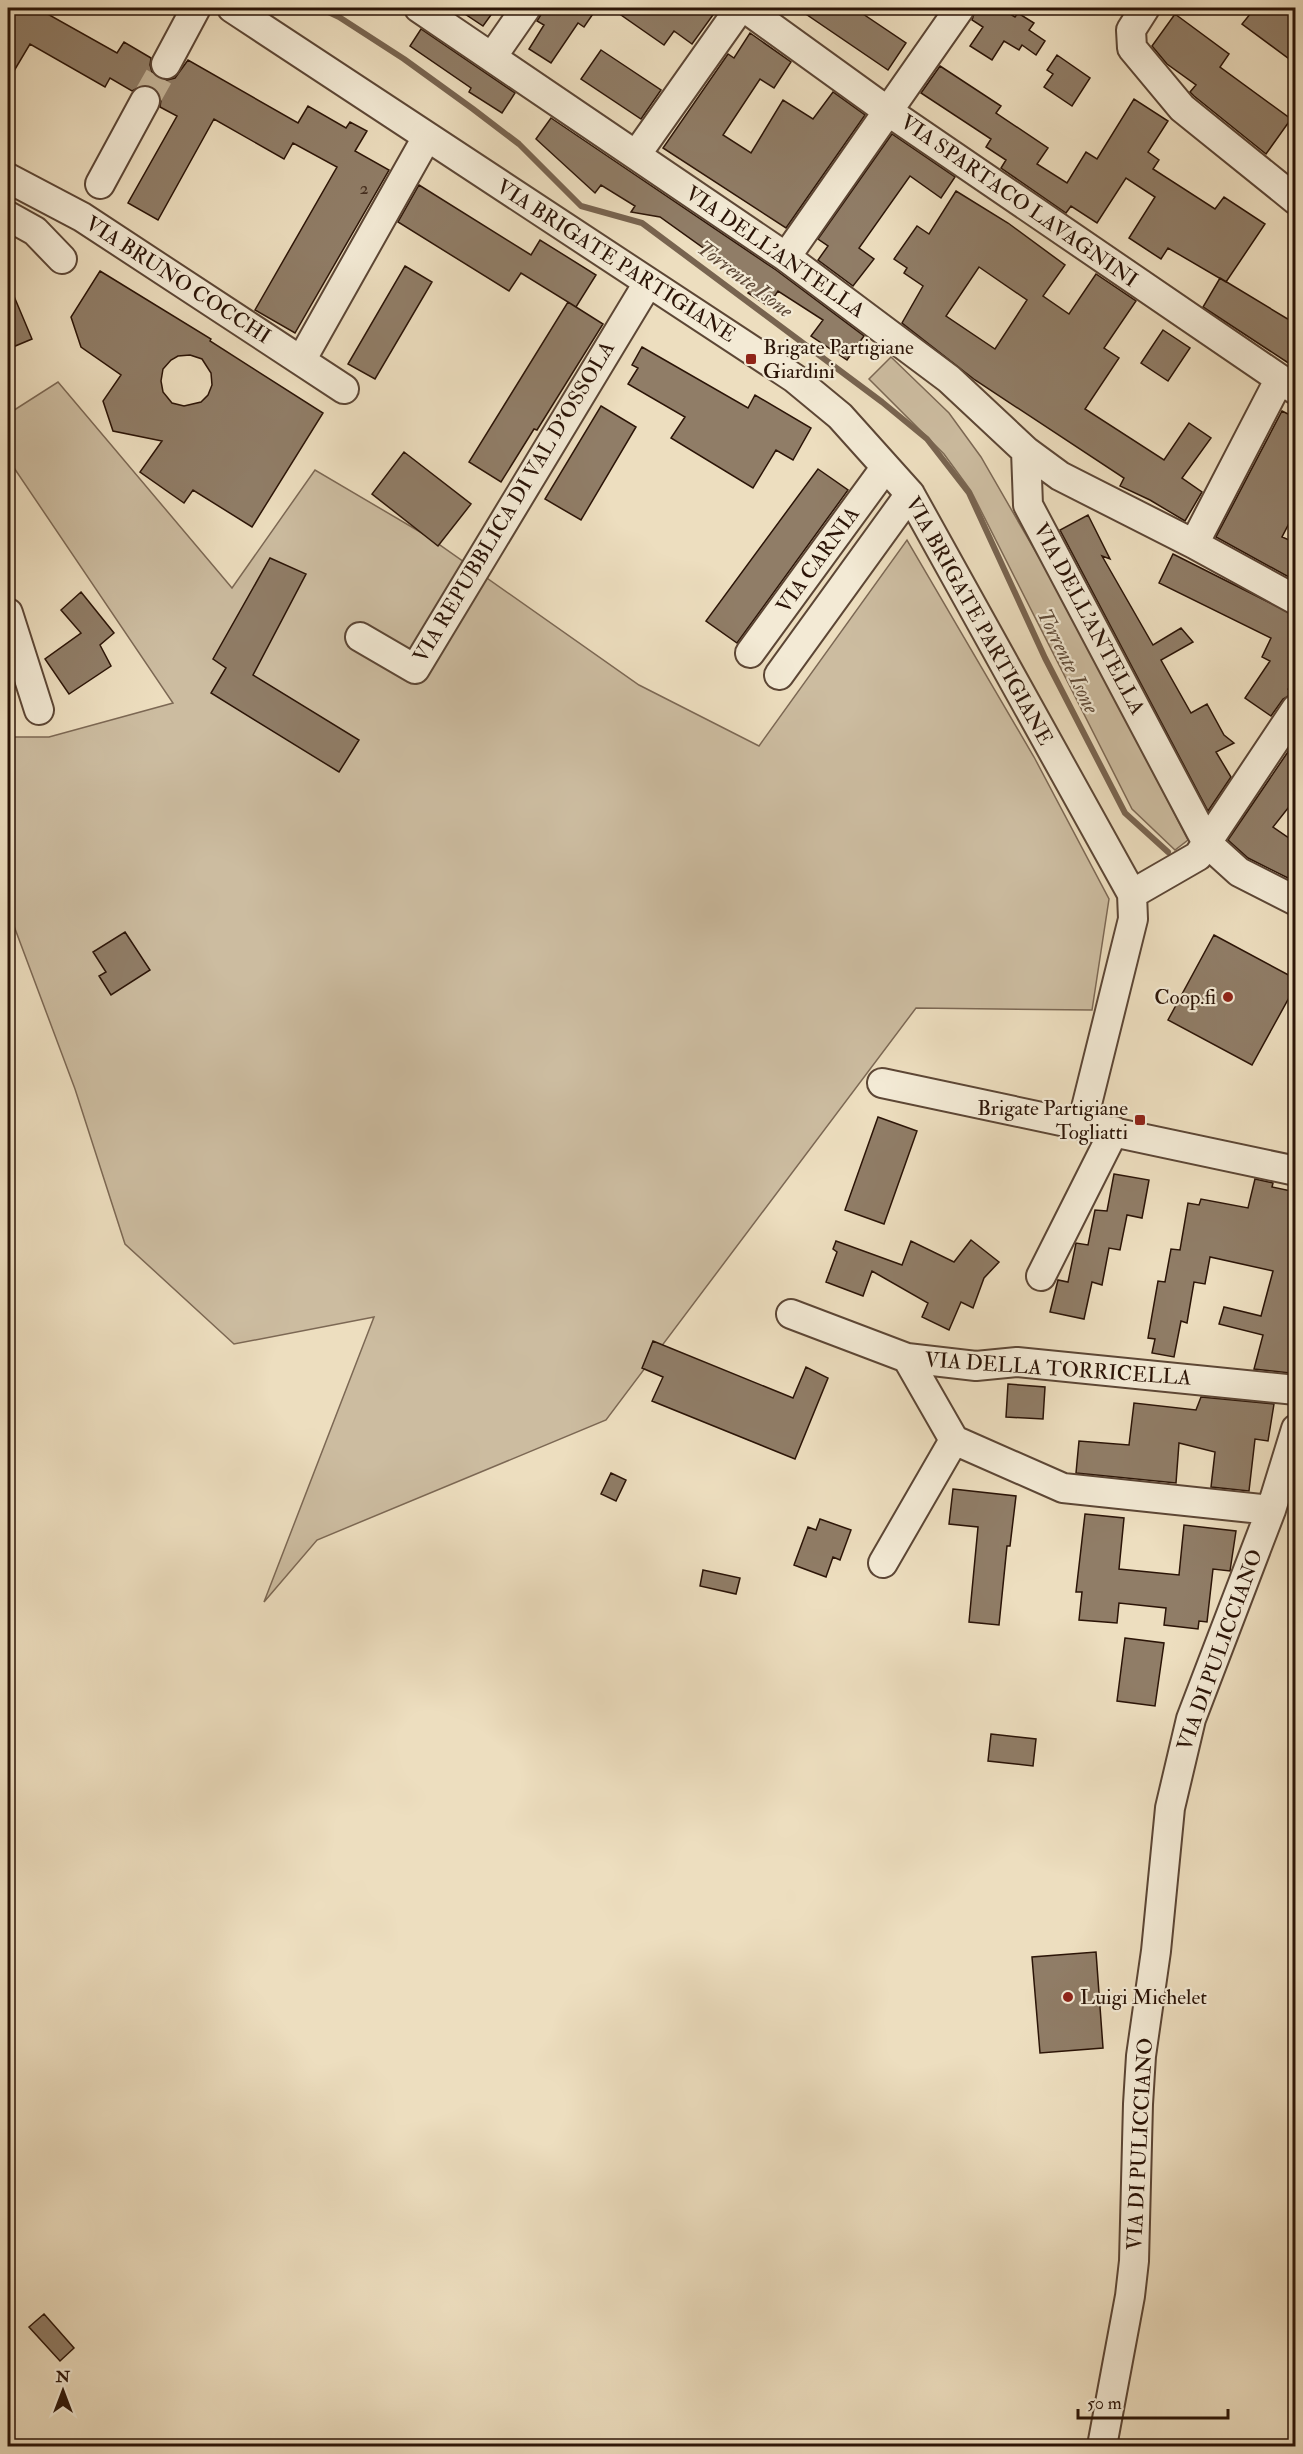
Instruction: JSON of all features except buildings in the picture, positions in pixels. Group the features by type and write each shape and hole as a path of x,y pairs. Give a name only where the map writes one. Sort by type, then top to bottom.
{"street":[{"path":"166,64 196,8"},
{"name":"VIA BRIGATE PARTIGIANE","path":"232,8 794,378 840,416 910,495 1132,894 1133,919 1082,1124"},
{"name":"VIA DELL'ANTELLA","path":"419,8 786,257 949,379 1026,451 1028,506 1207,843 1239,872 1296,901"},
{"path":"492,57 526,8"},
{"path":"636,155 740,8"},
{"name":"VIA SPARTACO LAVAGNINI","path":"745,8 889,112 1287,385"},
{"path":"786,257 960,8"},
{"path":"1145,8 1131,30 1132,48 1182,108 1296,200"},
{"path":"100,184 145,101"},
{"path":"302,359 427,136"},
{"name":"VIA BRUNO COCCHI","path":"8,178 82,217 302,359 344,389"},
{"path":"8,216 35,231 62,259"},
{"name":"VIA REPUBBLICA DI VAL D'OSSOLA","path":"360,637 415,669 648,283"},
{"path":"1194,544 1287,385"},
{"path":"1026,451 1060,476 1194,544 1296,600"},
{"name":"VIA CARNIA","path":"750,653 885,468"},
{"name":"VIA CARNIA","path":"779,675 910,495"},
{"path":"8,613 39,710"},
{"path":"1132,894 1198,856 1296,709"},
{"path":"882,1083 1296,1171"},
{"path":"1041,1276 1114,1131"},
{"name":"VIA DELLA TORRICELLA","path":"791,1314 907,1358 976,1366 1017,1362 1296,1390"},
{"path":"907,1358 954,1440 1063,1488 1270,1510"},
{"name":"VIA DI PULICCIANO","path":"1102,2446 1130,2296 1134,2261 1140,2075 1156,1951 1170,1809 1191,1719 1270,1510 1296,1429"},
{"path":"883,1563 954,1440"}],"shaded area":[{"path":"891,357 949,413 981,457 1067,606 1188,840 1175,850 1132,809 971,491 944,454 869,379"},
{"path":"58,382 232,588 315,470 427,536 639,685 759,746 907,540 1034,757 1109,899 1092,1010 916,1008 606,1420 317,1540 264,1602 374,1317 234,1344 125,1244 75,1089 8,910 8,737 49,737 173,703 8,459 8,414"}],"waterway":[{"name":"Torrente Isone","path":"320,8 339,17 404,59 473,109 519,144 581,206 642,223 882,402 927,439 969,493 1045,658 1125,813 1168,852"}],"tunnel":[{"path":"145,101 166,64"}],"place":[{"name":"Brigate Partigiane Giardini","path":"751,359"},
{"name":"Coop.fi","path":"1228,997"},
{"name":"Brigate Partigiane Togliatti","path":"1140,1120"},
{"name":"Luigi Michelet","path":"1068,1997"}]}
